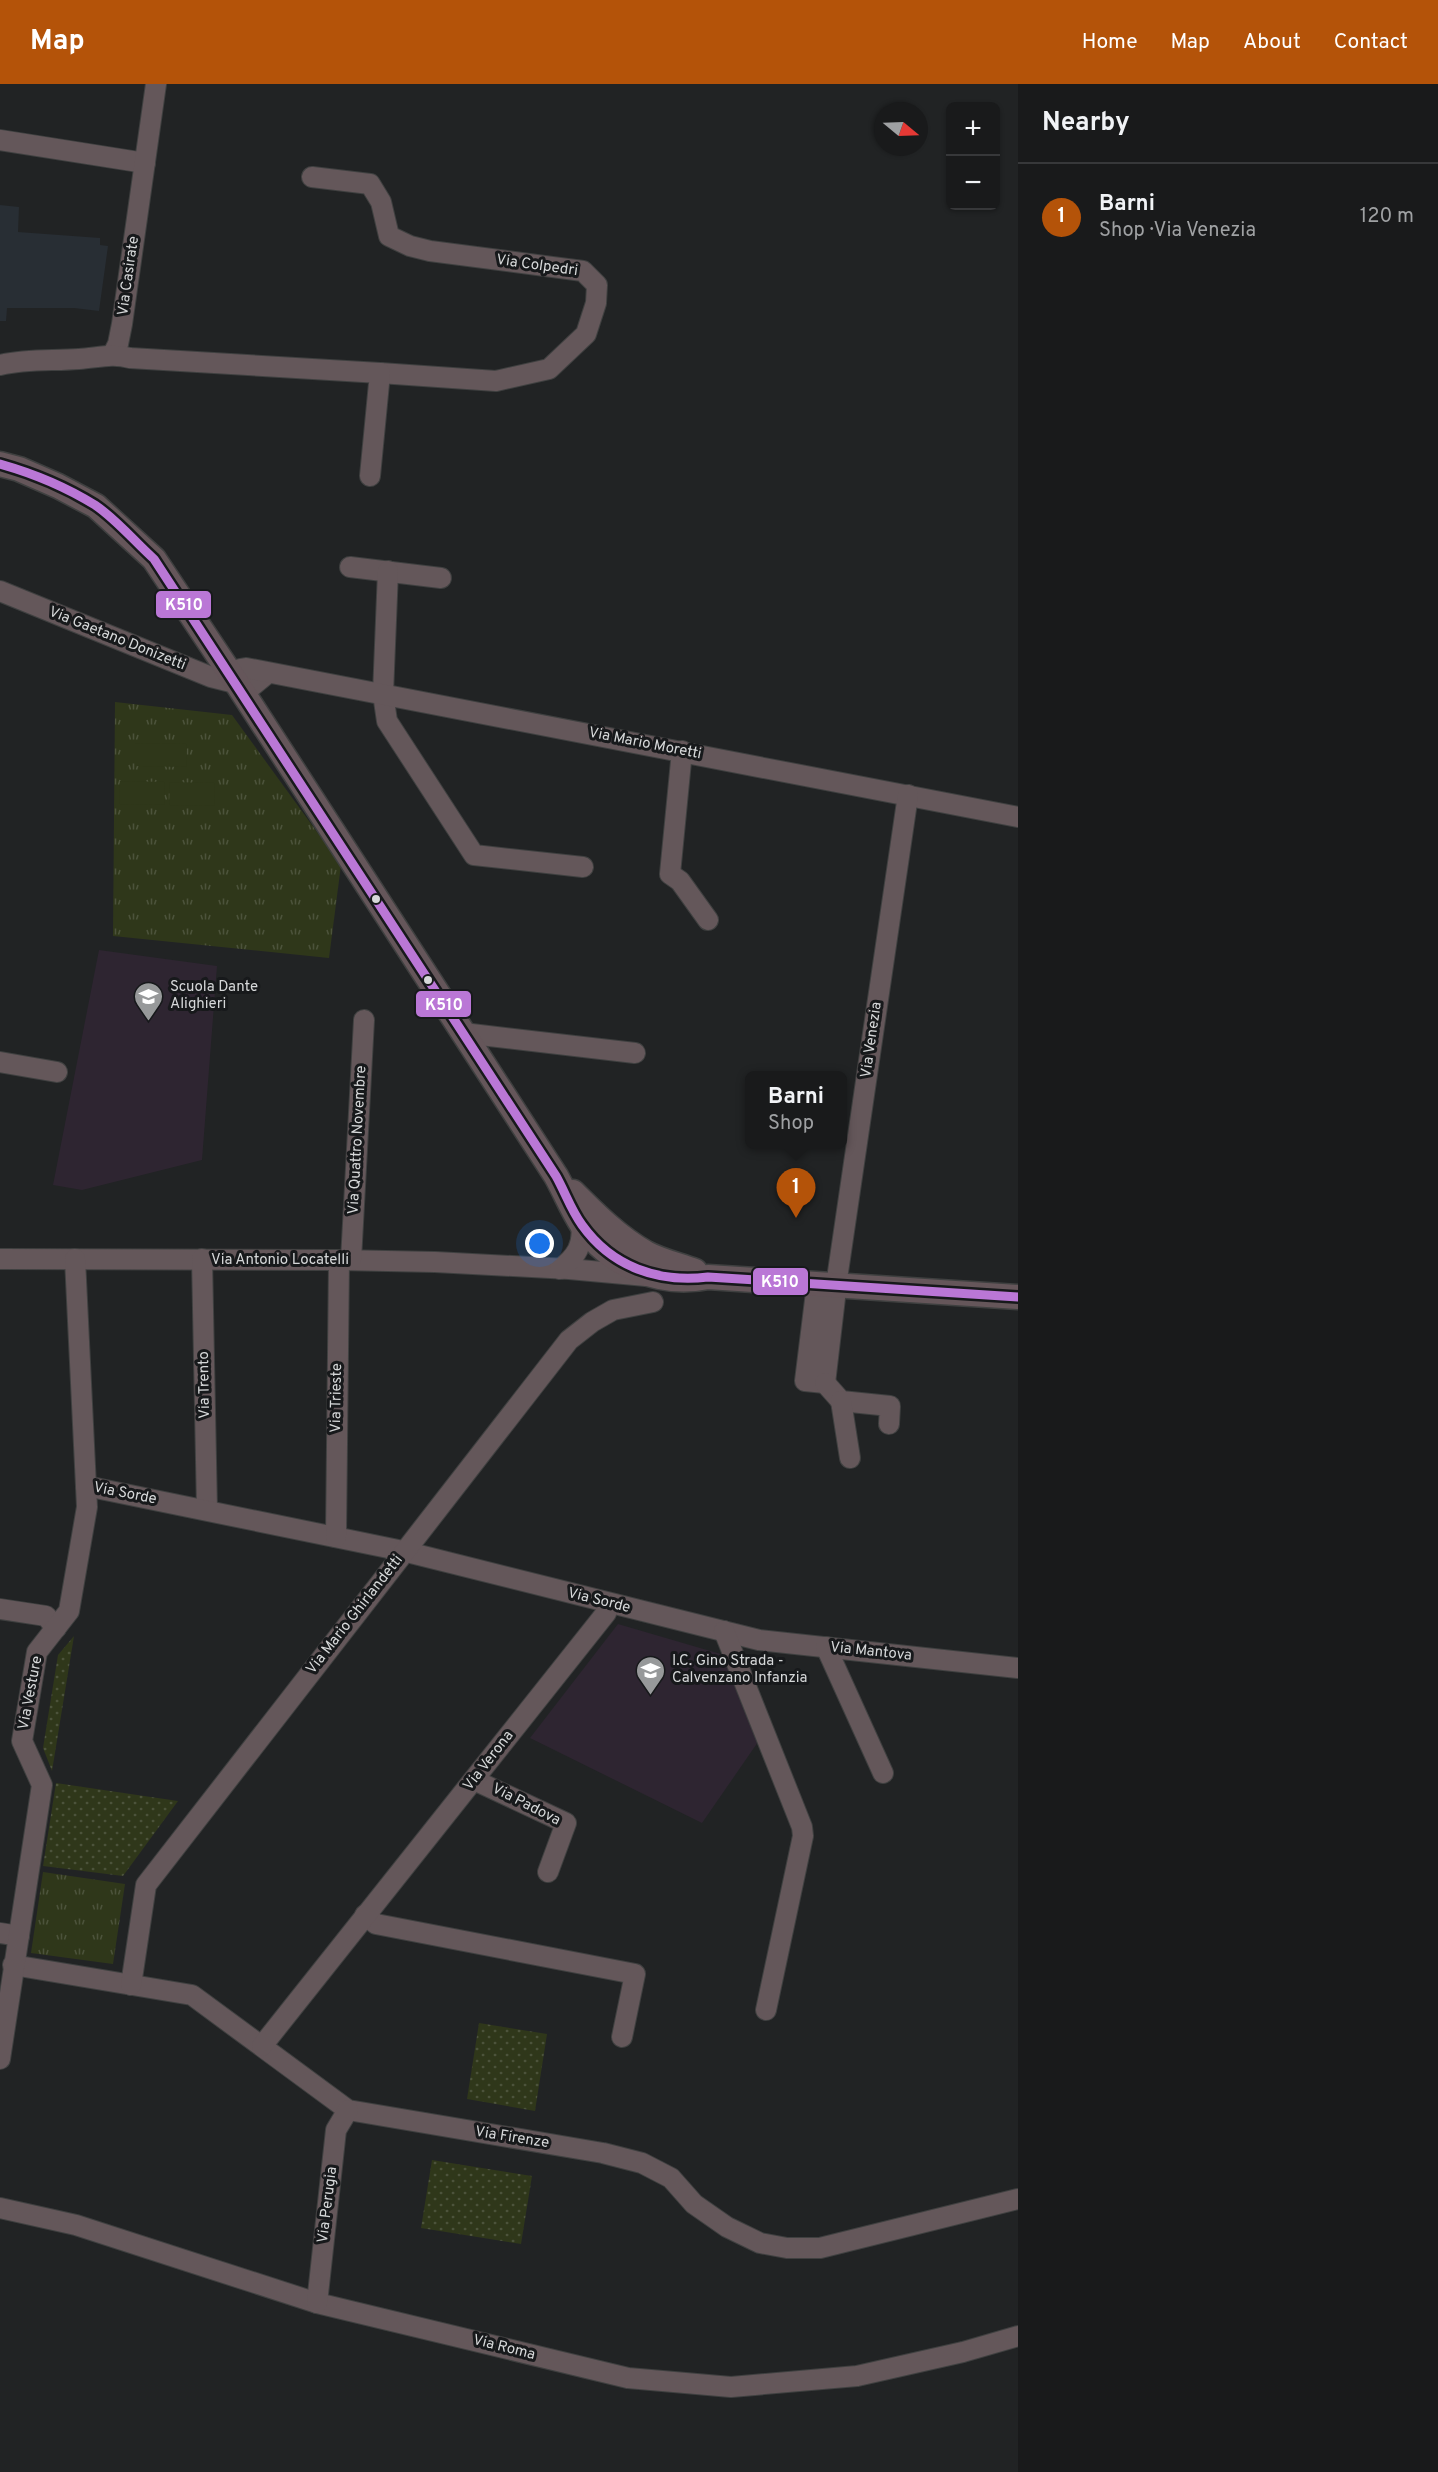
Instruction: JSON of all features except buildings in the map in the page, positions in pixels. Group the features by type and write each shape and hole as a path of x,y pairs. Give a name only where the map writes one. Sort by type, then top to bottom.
{"main road":[{"path":"0,464 19,469 58,486 96,506 123,528 154,559 556,1176 581,1224 634,1262 708,1277 1018,1297"},
{"path":"556,1176 606,1225 634,1262"}],"street":[{"name":"Via Casirate","path":"113,354 118,344 122,324 156,84"},
{"path":"0,140 145,163"},
{"name":"Via Colpedri","path":"113,354 130,358 496,381 549,369 586,334 596,303 597,285 583,271 430,251 410,246 389,236 381,202 370,184 312,177"},
{"path":"0,365 20,360 96,358 113,354"},
{"path":"370,476 380,373"},
{"path":"350,567 441,578"},
{"path":"388,572 383,694 387,721 474,855 583,867"},
{"name":"Via Gaetano Donizetti","path":"0,591 211,677 236,682"},
{"name":"Via Mario Moretti","path":"236,682 252,687 268,673 1018,817"},
{"path":"682,752 670,874 680,881 708,920"},
{"name":"Via Venezia","path":"827,1285 908,795"},
{"name":"Via Quattro Novembre","path":"345,1260 364,1020"},
{"path":"463,1033 635,1053"},
{"path":"0,1062 57,1072"},
{"path":"564,1269 578,1251 583,1234 581,1224"},
{"name":"Via Antonio Locatelli","path":"0,1259 345,1260 564,1269 634,1262"},
{"name":"Via Vesture","path":"0,2060 13,1965 9,1935 42,1785 22,1741 37,1652 69,1611 87,1507 75,1259"},
{"name":"Via Trento","path":"202,1260 207,1510"},
{"name":"Via Trieste","path":"336,1537 345,1260"},
{"name":"Via Antonio Locatelli","path":"564,1269 592,1262 634,1262"},
{"path":"827,1285 805,1381 825,1383 841,1401 850,1458"},
{"name":"Via Mario Ghirlandetti","path":"131,1985 146,1885 569,1340 592,1322 613,1310 653,1302"},
{"path":"841,1401 890,1406 889,1424"},
{"name":"Via Sorde","path":"86,1486 403,1551 724,1631"},
{"name":"Via Verona","path":"262,2046 606,1613 609,1604"},
{"path":"0,1609 46,1616 56,1628"},
{"path":"724,1631 802,1827 803,1836 766,2010"},
{"name":"Via Mantova","path":"724,1631 759,1640 1018,1668"},
{"path":"826,1647 883,1773"},
{"name":"Via Padova","path":"474,1780 566,1823 548,1872"},
{"path":"365,1915 376,1924 635,1974 622,2037"},
{"name":"Via Firenze","path":"13,1965 192,1995 348,2110 603,2153 642,2163 671,2178 694,2204 727,2227 760,2243 787,2248 820,2248 1018,2199"},
{"name":"Via Perugia","path":"317,2303 336,2130 348,2110"},
{"name":"Via Roma","path":"0,2208 76,2225 317,2303 628,2378 731,2387 857,2376 963,2352 1018,2336"}],"shaded area":[{"path":"0,205 19,207 18,232 100,238 100,245 108,246 99,311 74,308 7,308 6,321 0,321"},
{"name":"Scuola Dante Alighieri","path":"99,950 217,966 202,1160 82,1190 53,1185"},
{"name":"I.C. Gino Strada - Calvenzano Infanzia","path":"618,1624 724,1655 758,1742 702,1823 530,1738"}],"green space":[{"path":"115,702 232,715 341,865 329,958 113,936"},
{"path":"135,743 187,744 186,767 135,766"},
{"path":"120,781 165,782 164,805 119,804"},
{"path":"170,782 215,783 214,806 169,805"},
{"path":"74,1636 52,1771 43,1748 58,1655"},
{"path":"56,1783 178,1801 123,1876 43,1866"},
{"path":"43,1872 125,1884 113,1964 31,1953"},
{"path":"479,2023 547,2034 535,2111 467,2099"},
{"path":"432,2160 532,2176 521,2244 421,2228"}],"transit line":[{"name":"K510","path":"0,464 49,481 95,505 154,559 556,1176 578,1219 594,1240 607,1252 638,1269 671,1277 708,1277 1018,1297"}],"place":[{"name":"Scuola Dante Alighieri","path":"149,1022"},
{"name":"Barni","path":"796,1218"},
{"name":"I.C. Gino Strada - Calvenzano Infanzia","path":"651,1696"}]}
